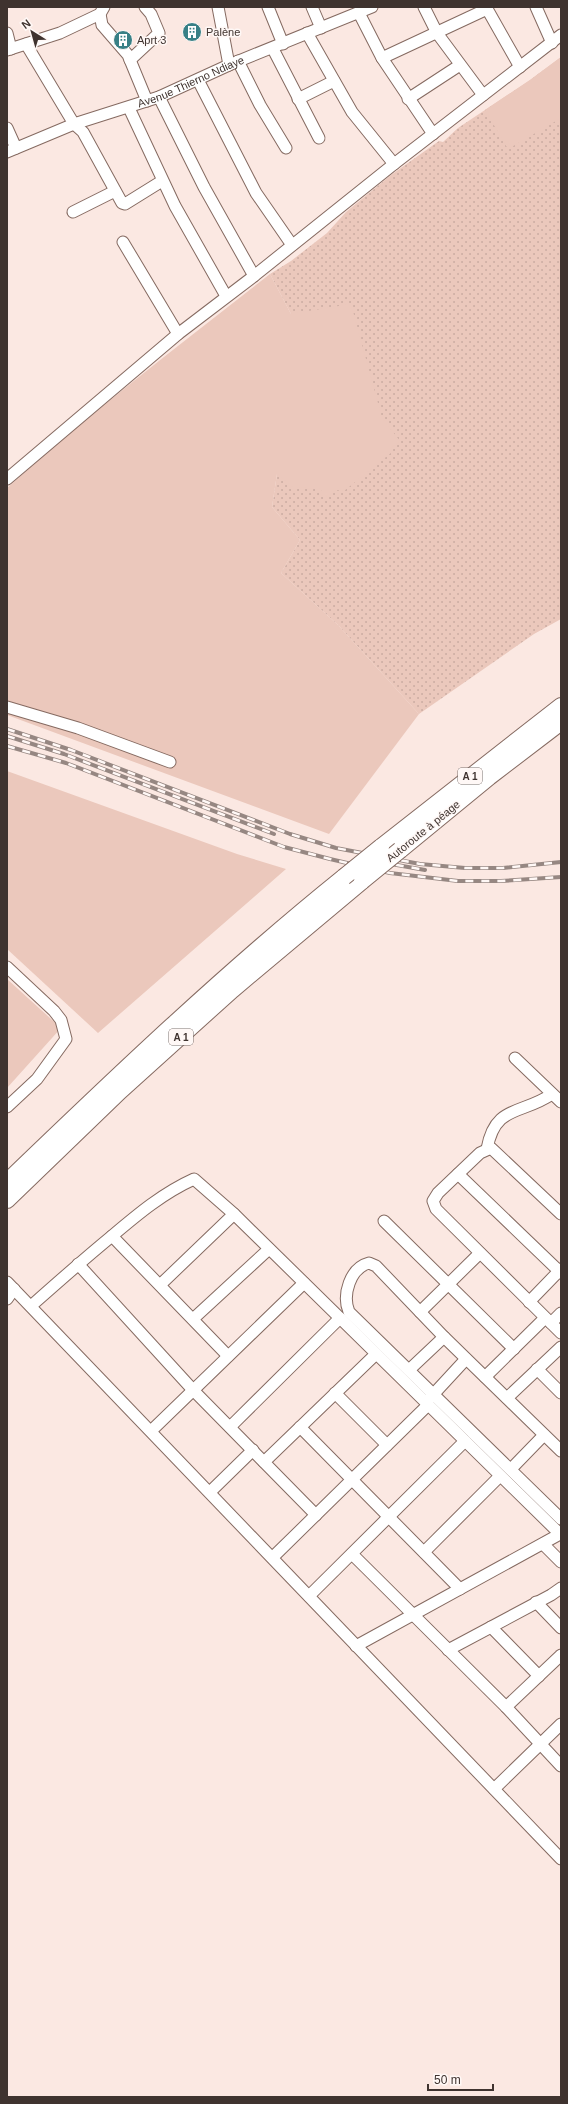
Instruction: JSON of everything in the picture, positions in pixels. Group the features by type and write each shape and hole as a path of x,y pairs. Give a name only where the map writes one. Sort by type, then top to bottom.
{"highway":[{"name":"A 1","path":"7,1182 161,1035 286,924 381,847 561,706"},
{"name":"Autoroute à péage","path":"7,1200 120,1091 232,990 489,777 561,722"}],"street":[{"path":"130,60 159,33 151,14 145,7"},
{"path":"218,7 234,63 286,148"},
{"path":"268,7 283,44"},
{"path":"312,7 321,28"},
{"path":"424,7 437,33 482,96"},
{"path":"536,7 552,43"},
{"path":"382,58 487,8 520,66"},
{"path":"365,9 382,58 408,99 433,134"},
{"name":"Avenue Thierno Ndiaye","path":"11,150 74,124 129,108 147,101 365,9"},
{"path":"7,33 9,50 60,33 102,11 102,25 130,60 147,101"},
{"path":"307,34 352,112 394,164"},
{"path":"7,479 178,334 561,35"},
{"path":"26,44 74,124 83,132 122,203 125,204 162,181"},
{"path":"273,49 319,138"},
{"path":"408,99 460,65"},
{"path":"198,80 256,193 292,245"},
{"path":"298,99 334,81"},
{"path":"159,96 204,187 254,276"},
{"path":"129,108 162,181 226,296"},
{"path":"7,128 11,150"},
{"path":"73,212 115,190"},
{"path":"123,242 178,334"},
{"path":"7,707 78,728 170,762"},
{"path":"7,967 54,1011 61,1020 66,1039 37,1079 7,1107"},
{"path":"515,1058 561,1102"},
{"path":"487,1148 492,1129 509,1112 541,1102 552,1094"},
{"path":"561,1214 495,1150 487,1148 480,1152 438,1193 434,1198 433,1205 561,1333"},
{"path":"458,1174 560,1271 530,1302"},
{"path":"31,1306 78,1264 161,1196 194,1179 234,1214 560,1534 356,1646"},
{"path":"160,1285 234,1214"},
{"path":"384,1221 514,1349"},
{"path":"112,1236 228,1356"},
{"path":"193,1319 269,1249"},
{"path":"420,1312 480,1253"},
{"path":"78,1264 193,1390 316,1515"},
{"path":"561,1451 444,1337 372,1264 365,1264 361,1267 348,1284 345,1300 349,1312 434,1393 561,1519"},
{"path":"152,1431 304,1283"},
{"path":"11,1285 561,1858"},
{"path":"7,1299 11,1285"},
{"path":"485,1377 514,1349 548,1321 561,1314"},
{"path":"230,1427 340,1318"},
{"path":"410,1370 444,1337"},
{"path":"507,1398 561,1347"},
{"path":"264,1462 376,1354"},
{"path":"273,1557 427,1404 434,1393 466,1358"},
{"path":"537,1369 561,1393"},
{"path":"335,1393 387,1445"},
{"path":"300,1427 352,1479 388,1518 460,1589"},
{"path":"511,1469 544,1435"},
{"path":"309,1596 465,1442"},
{"path":"210,1492 253,1450"},
{"path":"424,1552 500,1476"},
{"path":"543,1544 561,1562"},
{"path":"352,1554 506,1707 561,1766"},
{"path":"448,1650 561,1588"},
{"path":"536,1602 561,1628"},
{"path":"491,1627 539,1676"},
{"path":"506,1707 561,1655"},
{"path":"494,1789 561,1724"}],"shaded area":[{"path":"561,57 561,619 534,634 419,714 338,625 281,573 300,540 272,507 277,474 291,314 270,274 291,261 327,233 346,212 391,175 439,141 443,142 458,128 530,80"},
{"path":"561,57 561,118 508,149 485,110"},
{"path":"270,274 291,314 351,304 382,418 400,441 391,448 392,452 344,491 336,490 327,498 320,489 293,487 277,474 272,507 300,540 281,573 338,625 419,714 329,834 7,715 7,488 104,405"},
{"path":"7,771 237,854 286,869 98,1033 7,949"},
{"path":"7,979 61,1028 7,1088"}],"railway":[{"path":"7,729 71,750 290,834 336,848 420,864 465,868 503,868 561,862"},
{"path":"7,736 64,754 274,834"},
{"path":"7,746 66,763 284,847 330,859 390,873 458,881 501,881 561,877"},
{"path":"380,862 425,870"}],"place":[{"name":"Palène","path":"192,32"},
{"name":"Aprt 3","path":"123,40"}]}
